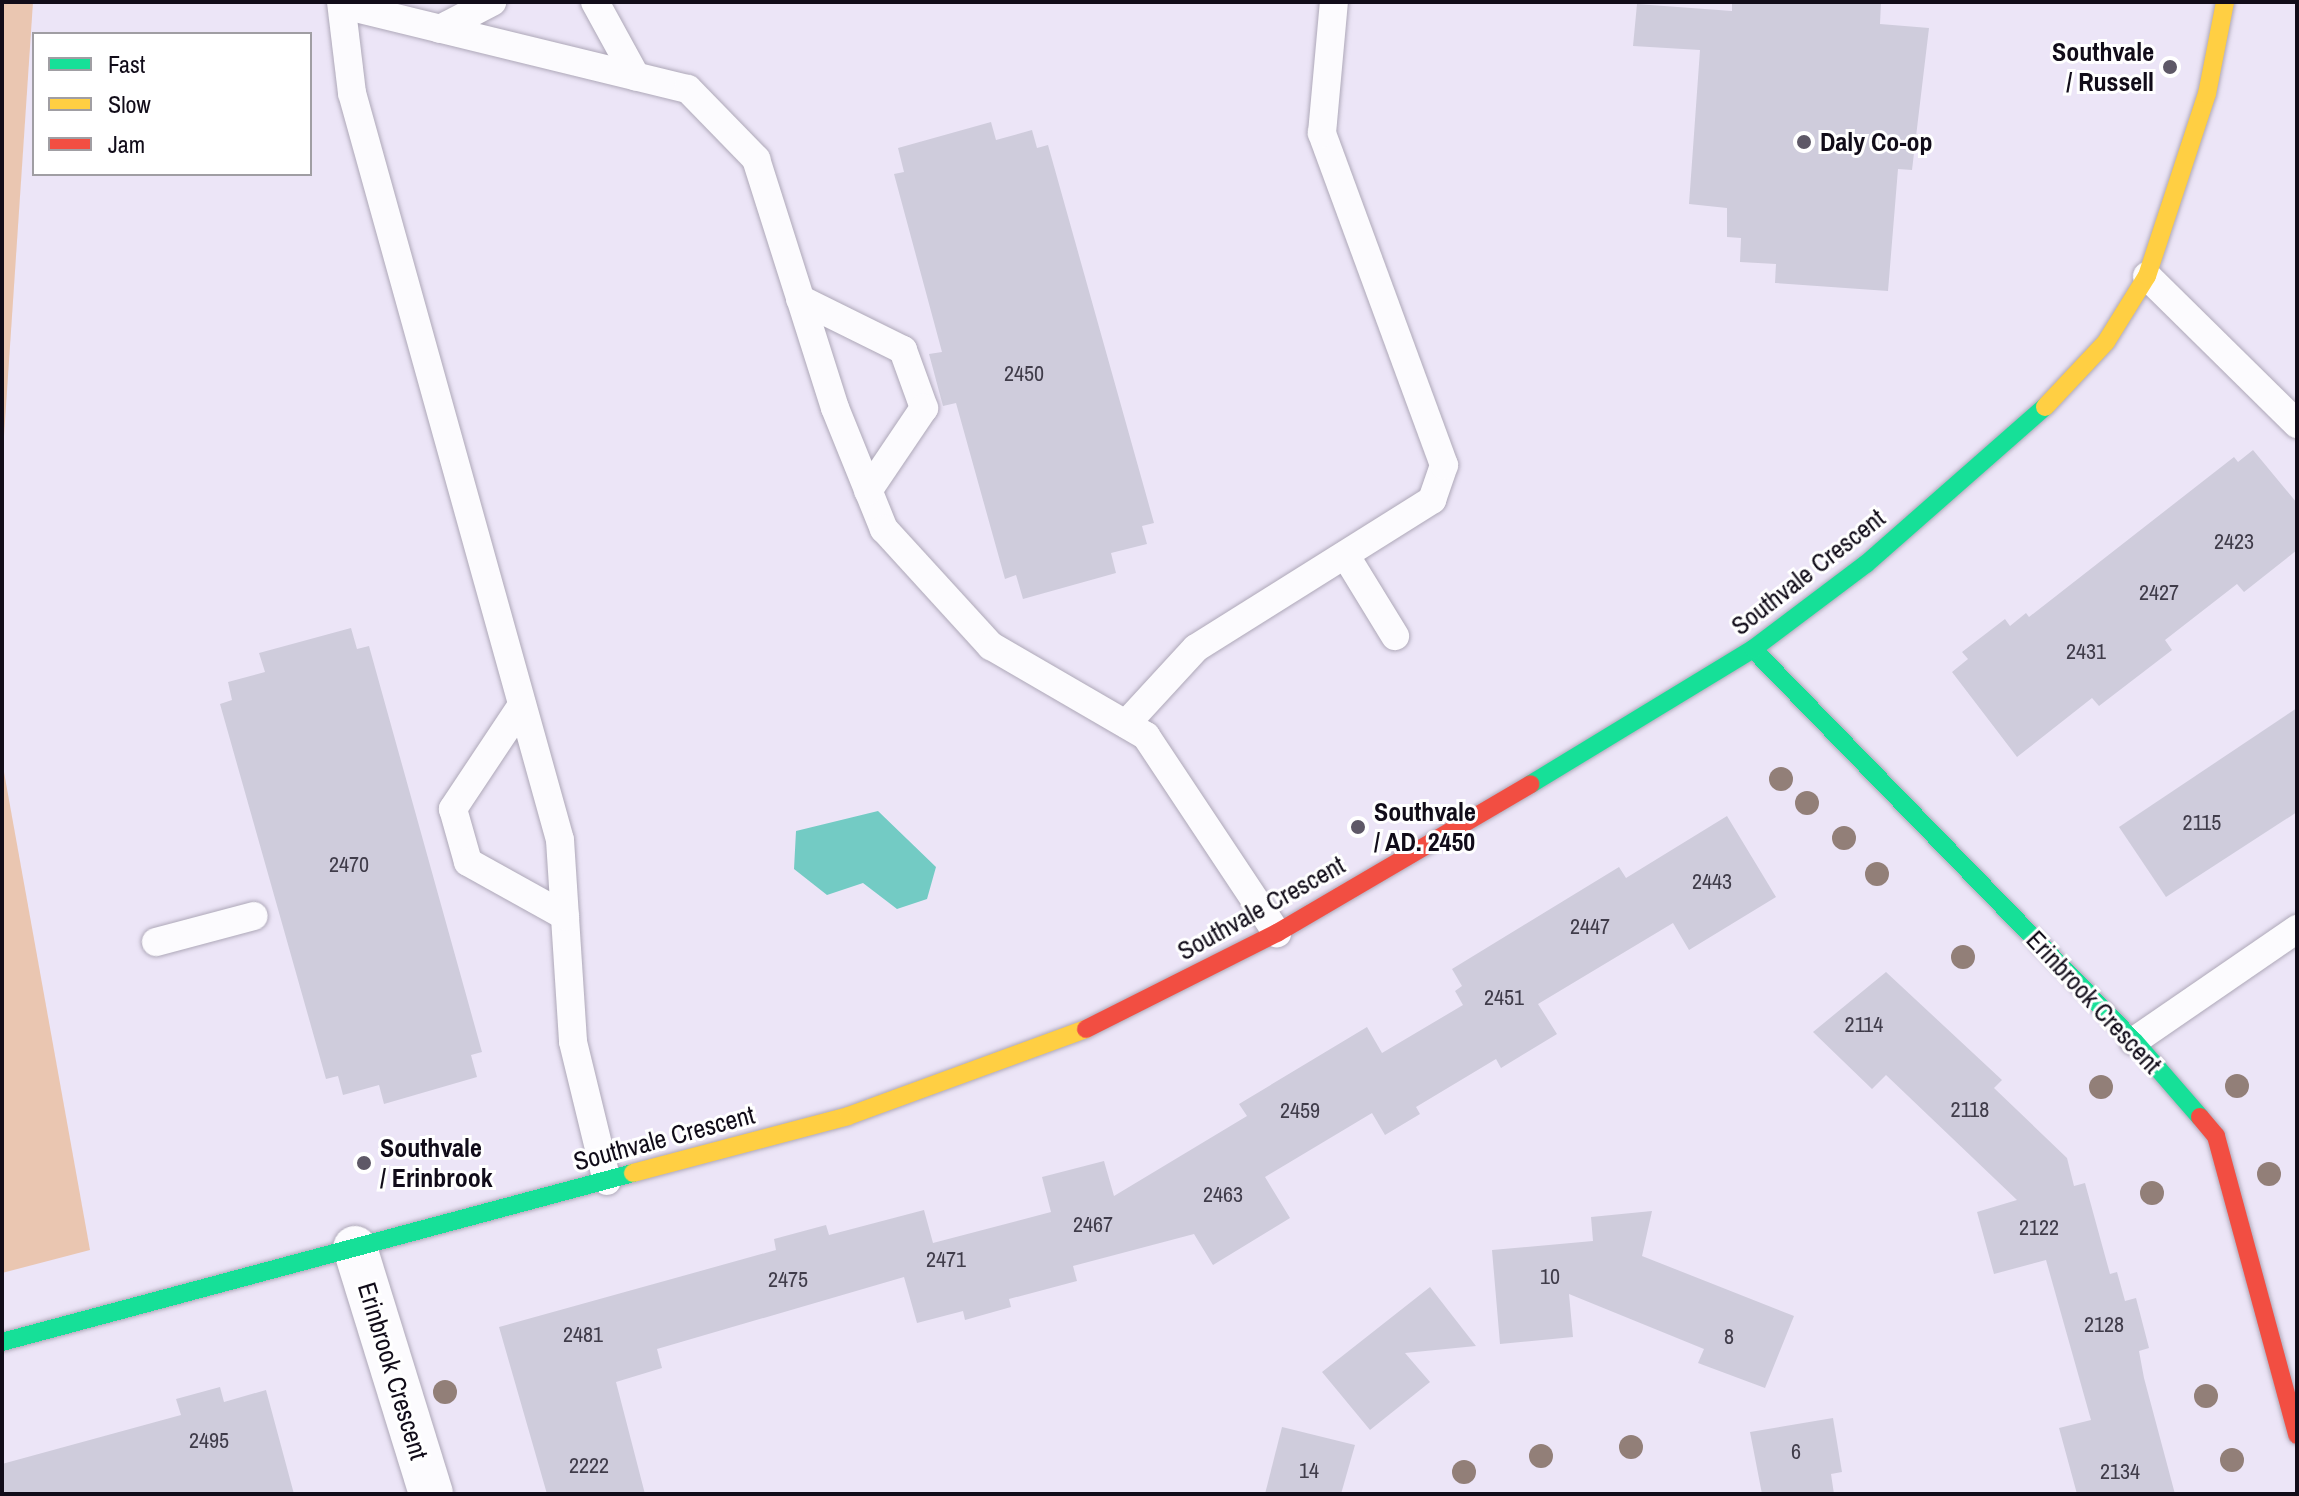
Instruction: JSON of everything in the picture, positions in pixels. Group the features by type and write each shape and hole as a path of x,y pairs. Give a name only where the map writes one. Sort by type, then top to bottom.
{"street":[{"name":"Southvale Crescent","path":"2,1342 848,1116 1072,1036 1277,933 1753,649 1866,564 2053,400 2106,342 2147,276 2207,94 2225,2"},
{"name":"Erinbrook Crescent","path":"1753,649 2134,1041 2216,1136 2297,1435"},
{"name":"Erinbrook Crescent","path":"355,1248 431,1494"}],"lane":[{"path":"440,29 492,2"},
{"path":"595,2 636,77"},
{"path":"1126,724 1196,648 1432,500 1444,465 1322,133 1334,2"},
{"path":"607,1181 573,1042 560,840 352,93 342,4 688,89 756,159 800,299 884,529 991,646 1146,736 1277,933"},
{"path":"2147,276 2297,424"},
{"path":"800,299 903,350 924,408 868,491"},
{"path":"1346,556 1395,636"},
{"path":"522,705 453,809 468,862 565,916"},
{"path":"156,942 254,916"},
{"path":"2134,1041 2297,929"}],"shaded area":[{"path":"2,2 33,2 2,466"},
{"path":"2,761 90,1250 2,1273"},
{"path":"878,811 936,867 927,899 897,909 863,883 827,895 794,869 796,831"}],"building":[{"name":"Daly Co-op","path":"1732,2 1881,2 1880,24 1929,28 1912,170 1898,169 1888,291 1775,283 1776,264 1740,262 1741,238 1727,237 1727,208 1689,204 1700,50 1633,46 1637,4 1732,11"},
{"path":"991,122 996,140 1032,130 1037,148 1048,145 1154,523 1142,526 1147,544 1111,553 1116,573 1023,599 1016,575 1005,579 956,403 943,406 929,354 942,352 894,174 904,172 898,148"},
{"path":"2253,450 2297,503 2297,550 2244,592 2237,584 2165,640 2172,650 2099,706 2092,698 2017,757 1952,672 1968,659 1962,652 2005,619 2010,626 2026,613 2029,617 2234,457 2238,462"},
{"path":"351,628 357,649 369,646 482,1052 471,1055 477,1077 384,1104 379,1085 343,1095 338,1076 326,1079 220,704 232,700 228,682 265,672 259,653"},
{"path":"2297,708 2297,812 2166,897 2119,827"},
{"path":"1727,816 1776,897 1689,950 1673,923 1538,1004 1557,1034 1501,1068 1496,1059 1416,1107 1420,1114 1385,1135 1372,1113 1265,1177 1290,1218 1213,1265 1194,1234 1073,1266 1077,1281 1009,1299 1011,1307 965,1320 963,1311 917,1323 904,1277 657,1349 662,1368 616,1382 645,1494 547,1494 499,1327 776,1250 774,1239 826,1225 829,1235 924,1210 933,1243 1051,1212 1042,1177 1104,1161 1114,1196 1247,1116 1239,1104 1367,1027 1382,1053 1463,1005 1455,991 1462,986 1452,969 1619,867 1626,878"},
{"path":"1886,972 2002,1080 1994,1088 2067,1158 2074,1186 2085,1183 2110,1274 2117,1272 2125,1301 2136,1298 2149,1348 2139,1351 2144,1378 2175,1494 2077,1494 2059,1428 2091,1420 2046,1260 1994,1274 1977,1212 2017,1200 1886,1075 1872,1089 1813,1032"},
{"path":"1652,1211 1642,1256 1794,1316 1765,1388 1698,1363 1704,1349 1569,1294 1573,1337 1500,1344 1492,1250 1593,1241 1591,1217"},
{"path":"1430,1287 1476,1346 1405,1353 1430,1382 1370,1430 1322,1372"},
{"path":"220,1387 224,1402 266,1390 294,1494 2,1494 2,1464 181,1415 176,1399"},
{"path":"1833,1418 1842,1472 1831,1474 1834,1494 1762,1494 1750,1432"},
{"path":"1282,1427 1355,1445 1341,1494 1265,1494"}],"traffic: fast":[{"path":"1531,784 1753,649 1866,564 2045,407"},
{"path":"1753,649 2134,1041 2200,1117"},
{"path":"2,1342 633,1173"}],"traffic: slow":[{"path":"2045,407 2106,342 2147,276 2207,94 2225,2"},
{"path":"633,1173 848,1116 1086,1029"}],"traffic: jam":[{"path":"1086,1029 1277,933 1531,784"},
{"path":"2200,1117 2216,1136 2297,1435"}],"place":[{"name":"Southvale / Russell","path":"2170,67"},
{"name":"Daly Co-op","path":"1804,142"},
{"name":"Southvale / AD. 2450","path":"1358,827"},
{"name":"Southvale / Erinbrook","path":"364,1163"}]}
